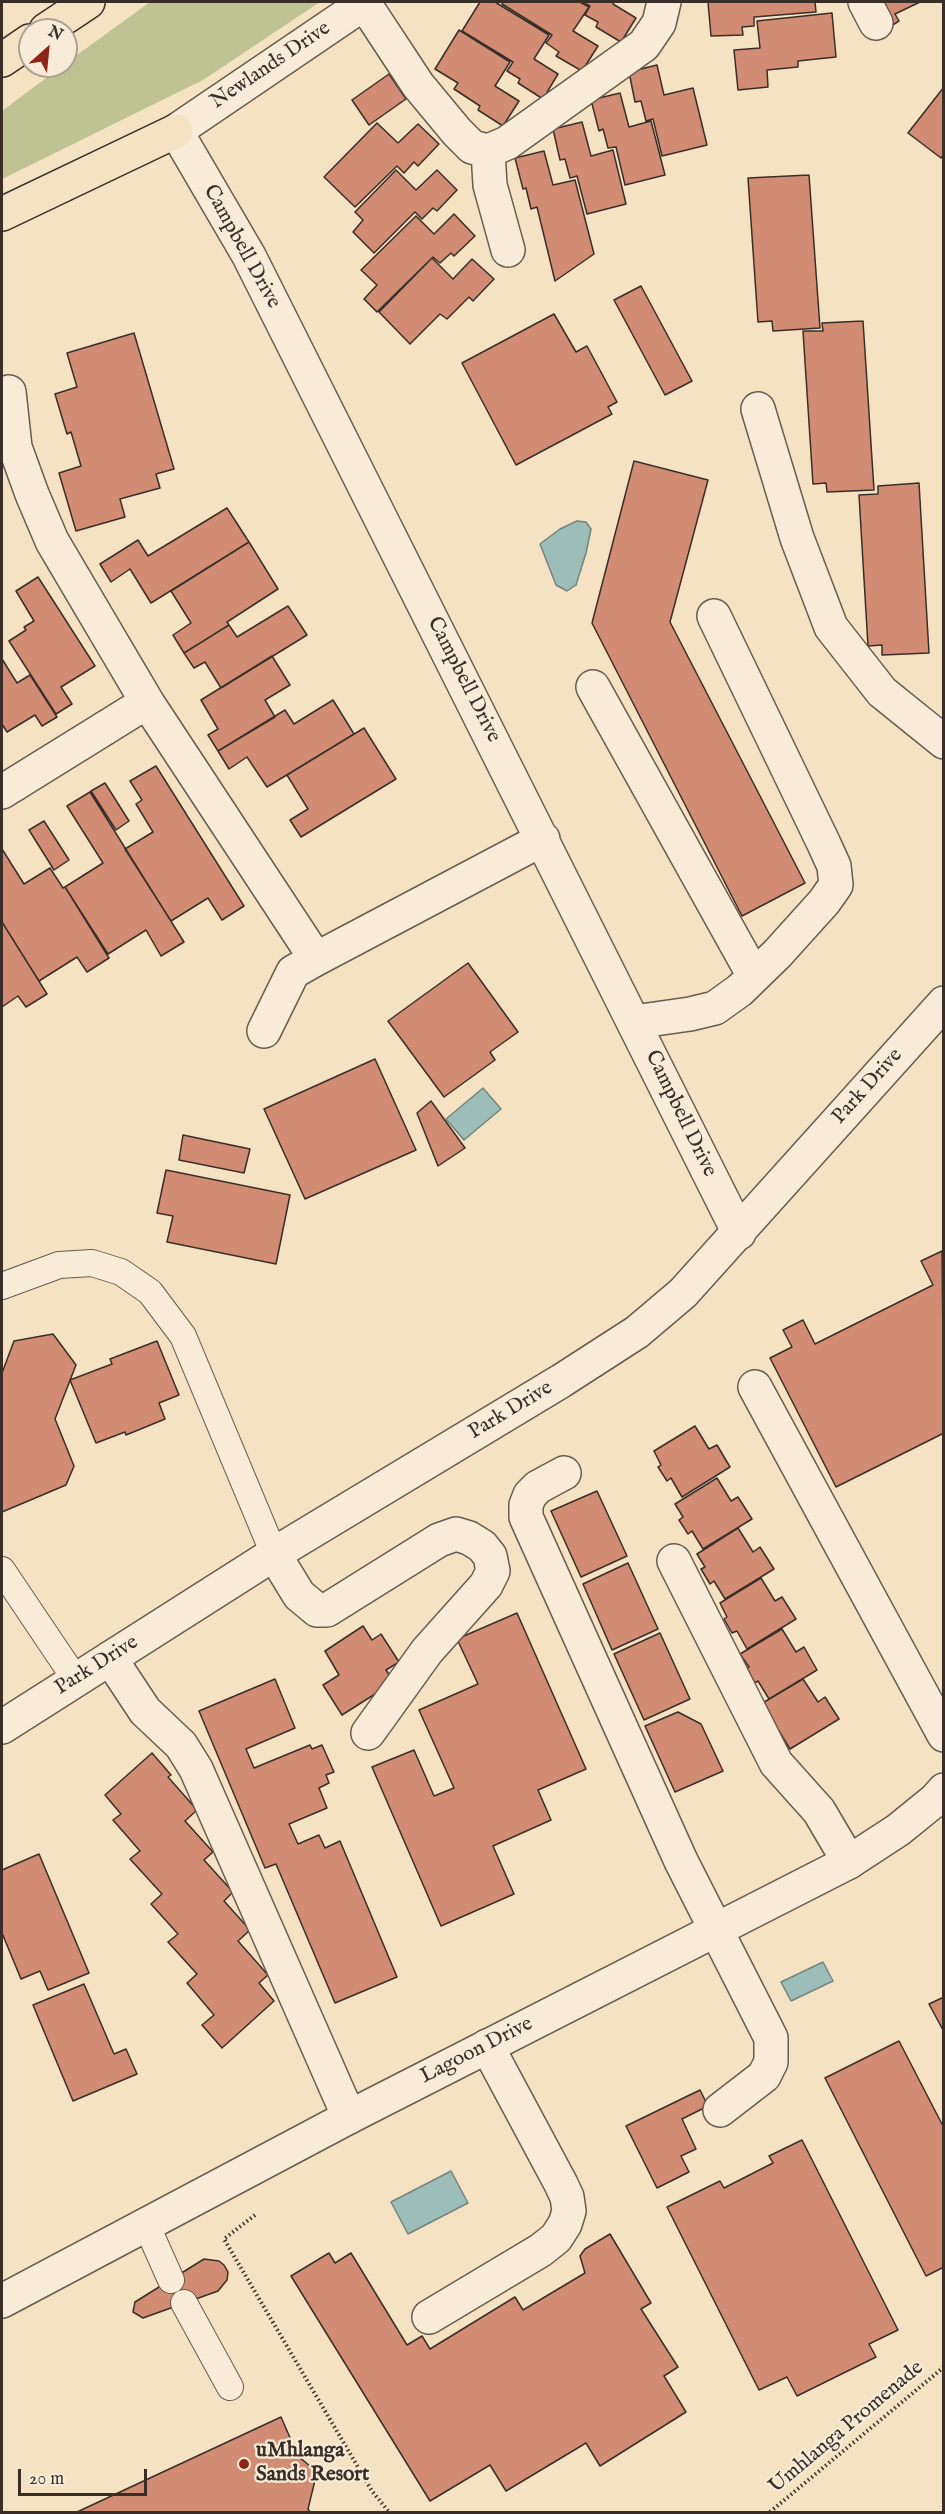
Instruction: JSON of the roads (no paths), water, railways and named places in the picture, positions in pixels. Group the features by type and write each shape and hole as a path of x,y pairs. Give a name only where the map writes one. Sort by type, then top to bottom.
{"main road":[{"path":"64,18 88,2"},
{"path":"2,60 18,49"},
{"path":"2,214 176,131"}],"street":[{"path":"365,2 418,85 472,147 488,151 507,144 644,45 659,22 664,2"},
{"name":"Newlands Drive","path":"176,131 365,2"},
{"name":"Campbell Drive","path":"176,131 249,256 739,1233"},
{"path":"488,151 490,185 508,250"},
{"path":"9,392 15,447 48,531 147,702 316,959"},
{"path":"758,409 797,538 831,627 882,692 944,742"},
{"path":"634,1022 715,1008 740,990 754,976 824,902 836,885 834,866 714,616"},
{"path":"593,687 754,976"},
{"path":"2,792 147,702"},
{"path":"264,1031 293,972 543,839"},
{"name":"Park Drive","path":"4,1717 76,1680 274,1554 561,1381 637,1332 683,1293 739,1233 944,1003"},
{"path":"755,1387 944,1734"},
{"path":"564,1473 538,1487 530,1495 526,1505 526,1517 681,1861 771,2038 771,2062 764,2076 720,2110"},
{"path":"274,1554 299,1595 317,1610 327,1610 439,1540 456,1534 469,1538 482,1546 490,1556 493,1571 486,1585 427,1651 368,1733"},
{"path":"674,1561 776,1763 819,1811 849,1862"},
{"path":"110,1658 145,1711 181,1744 196,1769 349,2117"},
{"name":"Lagoon Drive","path":"2,2301 349,2117 849,1862 898,1830 944,1790"},
{"path":"429,2317 541,2250 556,2238 565,2224 569,2211 567,2197 561,2184 487,2046"}],"lane":[{"path":"2,1286 59,1265 92,1263 121,1272 150,1292 183,1336 274,1554"},
{"path":"2,1570 76,1680"},
{"path":"146,2224 171,2280"},
{"path":"184,2303 230,2387"}],"water":[{"path":"577,521 586,522 591,529 576,585 567,591 556,585 540,544 560,529"},
{"path":"483,1088 501,1109 464,1140 446,1119"},
{"path":"823,1962 833,1981 791,2001 781,1982"},
{"path":"451,2171 468,2203 408,2234 391,2202"}],"place":[{"name":"uMhlanga Sands Resort","path":"244,2464"}]}
